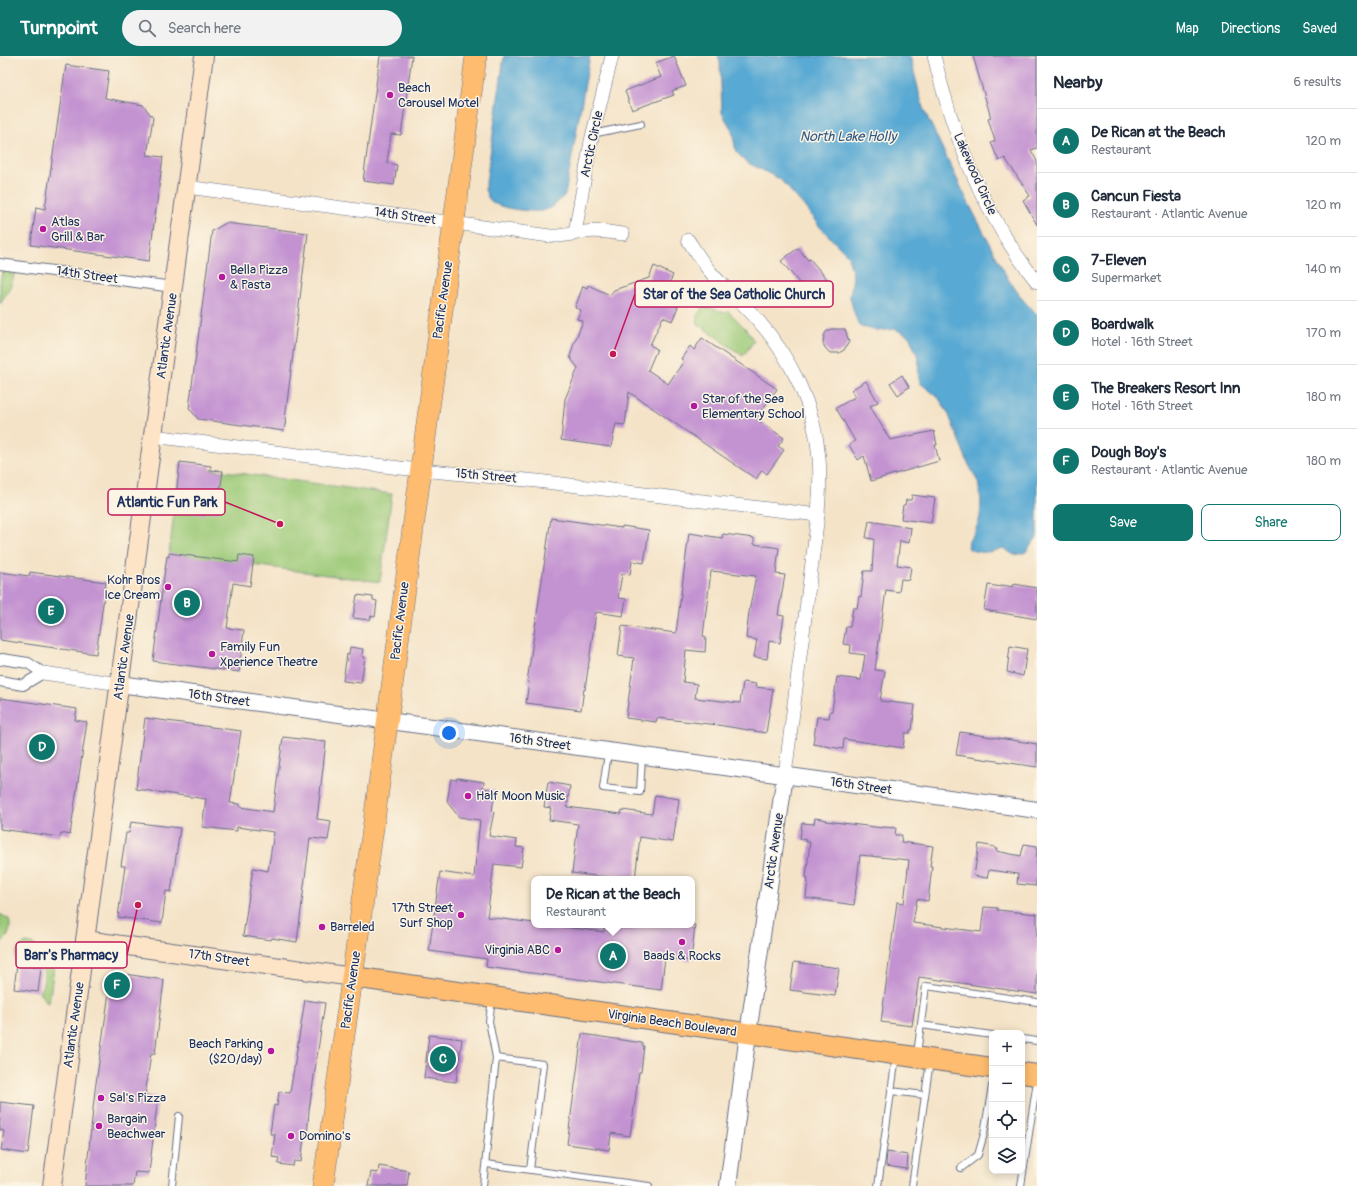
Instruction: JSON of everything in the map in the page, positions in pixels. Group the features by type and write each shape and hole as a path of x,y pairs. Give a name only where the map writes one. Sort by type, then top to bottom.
{"highway":[{"name":"Pacific Avenue","path":"324,1186 476,56"}],"main road":[{"name":"Atlantic Avenue","path":"52,1186 204,56"},
{"name":"17th Street","path":"85,940 353,977"},
{"name":"Virginia Beach Boulevard","path":"353,977 989,1068"},
{"path":"1025,1073 1037,1075"}],"street":[{"name":"Arctic Circle","path":"575,233 592,134 612,56"},
{"name":"Lakewood Circle","path":"934,56 950,115 969,167 994,217 1014,252 1037,282"},
{"name":"14th Street","path":"187,187 550,236 566,236 575,233 595,231 623,234"},
{"name":"Arctic Avenue","path":"688,240 713,274 752,313 776,342 791,367 804,394 813,421 819,457 820,489 818,516 785,775 728,1186"},
{"name":"14th Street","path":"0,264 173,287"},
{"name":"15th Street","path":"153,436 420,470 537,481 818,516"},
{"name":"16th Street","path":"0,660 2,659 28,663 43,673 1037,810"},
{"path":"0,681 23,685 43,673"}],"lane":[{"path":"592,134 641,124"},
{"path":"608,751 603,788 640,792 642,756"},
{"path":"912,1186 925,1095 920,1025 926,986 1037,1002"},
{"path":"483,1186 496,1058 489,1020 492,997"},
{"path":"920,1025 989,1035"},
{"path":"1025,1039 1037,1041"},
{"path":"878,1186 896,1055"},
{"path":"496,1058 543,1064 530,1170"},
{"path":"1021,1186 1037,1082"},
{"path":"891,1091 925,1095"},
{"path":"961,1168 978,1154 984,1134 989,1102"},
{"path":"172,1186 179,1116"},
{"path":"486,1164 649,1186"}],"green space":[{"path":"2,271 15,271 12,284 0,304 0,283"},
{"path":"702,308 710,308 726,313 728,311 746,329 754,341 743,356 698,324 697,315"},
{"path":"180,465 392,494 380,582 169,554"},
{"path":"0,914 9,919 10,926 8,936 0,943"},
{"path":"26,943 37,947 45,962 54,967 49,1003 46,1002 39,992 43,985 44,977 41,965 31,959 24,959 16,963 16,951 20,946"}],"water":[{"path":"504,56 590,56 565,195 552,207 546,210 531,211 501,206 495,204 488,198 485,190"},
{"name":"North Lake Holly","path":"718,56 910,56 923,108 968,202 1008,279 1024,301 1037,314 1037,537 1025,553 1014,555 1003,548 990,552 977,552 968,548 969,540 975,532 980,517 981,500 978,482 968,463 948,413 938,397 920,383 918,373 919,359 909,336 895,329 877,331 859,326 850,297 853,276 848,256 819,226 804,206 780,179 746,162 736,152 732,130 722,113 720,62"}],"building":[{"name":"Beach Carousel Motel","path":"380,56 412,56 401,135 391,134 387,163 397,165 394,185 363,181"},
{"path":"674,56 686,86 672,91 674,95 632,110 625,91 661,77 655,63"},
{"path":"973,56 1037,56 1037,148 1031,150 1037,161 1037,225 1023,200 1030,196 1005,158 999,161 991,143 995,141 988,119 991,118"},
{"path":"66,65 109,71 105,98 143,105 153,118 147,155 163,157 149,261 31,245 36,207 45,209"},
{"path":"226,223 308,233 284,431 198,419 189,408 212,231"},
{"path":"798,248 808,260 810,259 827,279 826,280 833,289 816,303 781,261"},
{"path":"654,266 673,275 663,298 678,307 672,321 663,317 650,345 657,349 648,370 668,384 684,361 681,359 690,346 694,350 702,338 777,389 756,419 784,438 778,446 784,450 767,474 762,470 756,479 629,392 625,425 616,424 611,447 561,440 565,399 578,368 570,357 583,321 577,319 581,310 575,308 583,286 587,288 588,285 610,295 614,290 649,278"},
{"path":"831,329 845,329 849,342 844,350 839,353 830,353 823,344 826,332"},
{"path":"902,375 909,387 898,395 890,383"},
{"path":"866,381 878,402 870,406 890,440 934,431 937,445 935,445 939,461 871,481 864,456 858,460 849,445 855,441 836,408 855,397 851,390"},
{"path":"180,462 211,466 210,470 223,471 217,513 205,511 204,515 190,513 191,505 175,503"},
{"path":"912,495 935,498 931,523 901,519 903,505 905,505 906,500 911,500"},
{"path":"551,518 622,528 622,526 649,530 644,563 632,561 630,575 622,574 618,598 626,599 623,616 596,612 581,710 526,703 529,682 527,682"},
{"path":"869,521 911,528 909,543 900,541 897,565 911,567 909,580 901,579 899,592 886,590 875,670 885,671 880,701 915,705 912,730 910,730 910,733 905,733 903,748 844,739 843,749 813,744 817,717 829,718 830,711 832,711 837,677 861,680 865,655 850,653 851,645 843,644 846,627 850,627 853,608 857,608 859,596 861,597 864,571 872,571 874,539 866,538"},
{"path":"689,533 722,538 723,534 754,538 754,544 779,548 776,574 785,575 778,615 784,616 780,643 769,641 767,659 754,657 757,640 746,638 756,576 711,571 703,636 706,637 705,652 686,650 683,682 697,684 695,698 740,703 743,682 756,684 755,687 773,689 766,733 718,725 657,718 656,722 626,718 634,658 618,656 622,626 676,633"},
{"path":"169,553 238,562 239,555 254,557 250,586 233,583 227,628 244,630 239,672 153,661 164,576 167,556 169,557"},
{"path":"0,572 29,576 30,572 106,582 96,654 0,640"},
{"path":"1014,584 1037,588 1037,619 984,610 988,585 1013,587"},
{"path":"357,595 373,597 373,600 377,601 375,617 371,616 370,620 353,618"},
{"path":"1010,646 1027,649 1023,676 1007,672"},
{"path":"350,647 363,649 362,656 365,657 361,683 343,681 347,654 349,655"},
{"path":"0,698 77,709 75,720 87,722 70,835 61,833 60,837 0,829"},
{"path":"145,718 241,731 230,803 240,804 240,807 273,812 283,737 326,742 317,819 331,821 328,840 310,838 297,942 272,938 271,940 243,936 253,868 268,871 274,832 237,827 237,831 202,827 206,799 136,789"},
{"path":"960,732 1037,744 1037,767 956,755"},
{"path":"457,778 484,782 483,788 495,790 492,811 494,812 489,836 517,840 516,847 524,848 521,867 494,864 487,917 531,923 531,928 573,928 604,932 604,928 695,928 691,961 665,958 661,990 486,967 487,959 429,951 440,872 474,877 480,820 459,817 447,802 451,779 457,780"},
{"path":"548,782 570,786 567,807 621,814 622,810 652,814 655,795 679,799 673,842 640,837 635,876 595,876 572,873 578,824 549,820 551,808 544,807"},
{"path":"815,818 827,820 826,821 883,828 896,828 895,835 902,835 901,842 933,846 928,901 917,899 913,923 981,932 984,907 998,908 997,910 1037,914 1037,994 919,977 912,1026 881,1022 897,902 904,903 909,860 860,855 854,905 806,898 808,878 806,877 810,842 800,839 802,823 814,824"},
{"path":"131,822 180,828 171,892 166,891 162,923 118,917 125,866 121,866 126,833 129,833"},
{"path":"979,844 995,847 995,849 997,849 996,851 1021,856 1024,844 1037,846 1036,886 1017,884 1018,874 989,870 987,878 974,876"},
{"path":"794,962 839,968 835,996 790,990"},
{"path":"17,964 41,968 38,992 14,989"},
{"path":"112,972 164,980 155,1054 151,1053 145,1096 158,1097 149,1173 135,1172 133,1186 85,1186 95,1090"},
{"path":"305,1000 325,1003 309,1110 307,1138 304,1138 301,1162 294,1161 293,1166 278,1164 279,1158 272,1157 275,1134 270,1134 274,1105 277,1106 279,1092 290,1093"},
{"path":"582,1034 642,1043 644,1046 630,1136 611,1133 609,1150 567,1144"},
{"path":"429,1035 462,1039 456,1082 424,1078"},
{"path":"0,1102 34,1106 28,1154 1,1150 4,1131 0,1130"},
{"path":"887,1152 908,1155 907,1169 886,1166"},
{"path":"379,1166 409,1171 407,1186 368,1186 371,1172 378,1173"}],"place":[{"name":"Beach Carousel Motel","path":"390,95"},
{"name":"Atlas Grill & Bar","path":"43,229"},
{"name":"Bella Pizza & Pasta","path":"222,277"},
{"name":"Star of the Sea Catholic Church","path":"613,354"},
{"name":"Star of the Sea Elementary School","path":"694,406"},
{"name":"Atlantic Fun Park","path":"280,524"},
{"name":"Kohr Bros Ice Cream","path":"168,587"},
{"name":"Cancun Fiesta","path":"187,603"},
{"name":"The Breakers Resort Inn","path":"51,611"},
{"name":"Family Fun Xperience Theatre","path":"212,654"},
{"name":"Boardwalk","path":"42,747"},
{"name":"Half Moon Music","path":"468,796"},
{"name":"Barr's Pharmacy","path":"138,905"},
{"name":"17th Street Surf Shop","path":"461,915"},
{"name":"Barreled","path":"322,927"},
{"name":"Baads & Rocks","path":"682,942"},
{"name":"Virginia ABC","path":"558,950"},
{"name":"De Rican at the Beach","path":"613,956"},
{"name":"Dough Boy's","path":"117,985"},
{"name":"Beach Parking ($20/day)","path":"271,1051"},
{"name":"7-Eleven","path":"443,1059"},
{"name":"Sal's Pizza","path":"101,1098"},
{"name":"Bargain Beachwear","path":"99,1126"},
{"name":"Domino's","path":"291,1136"}]}
